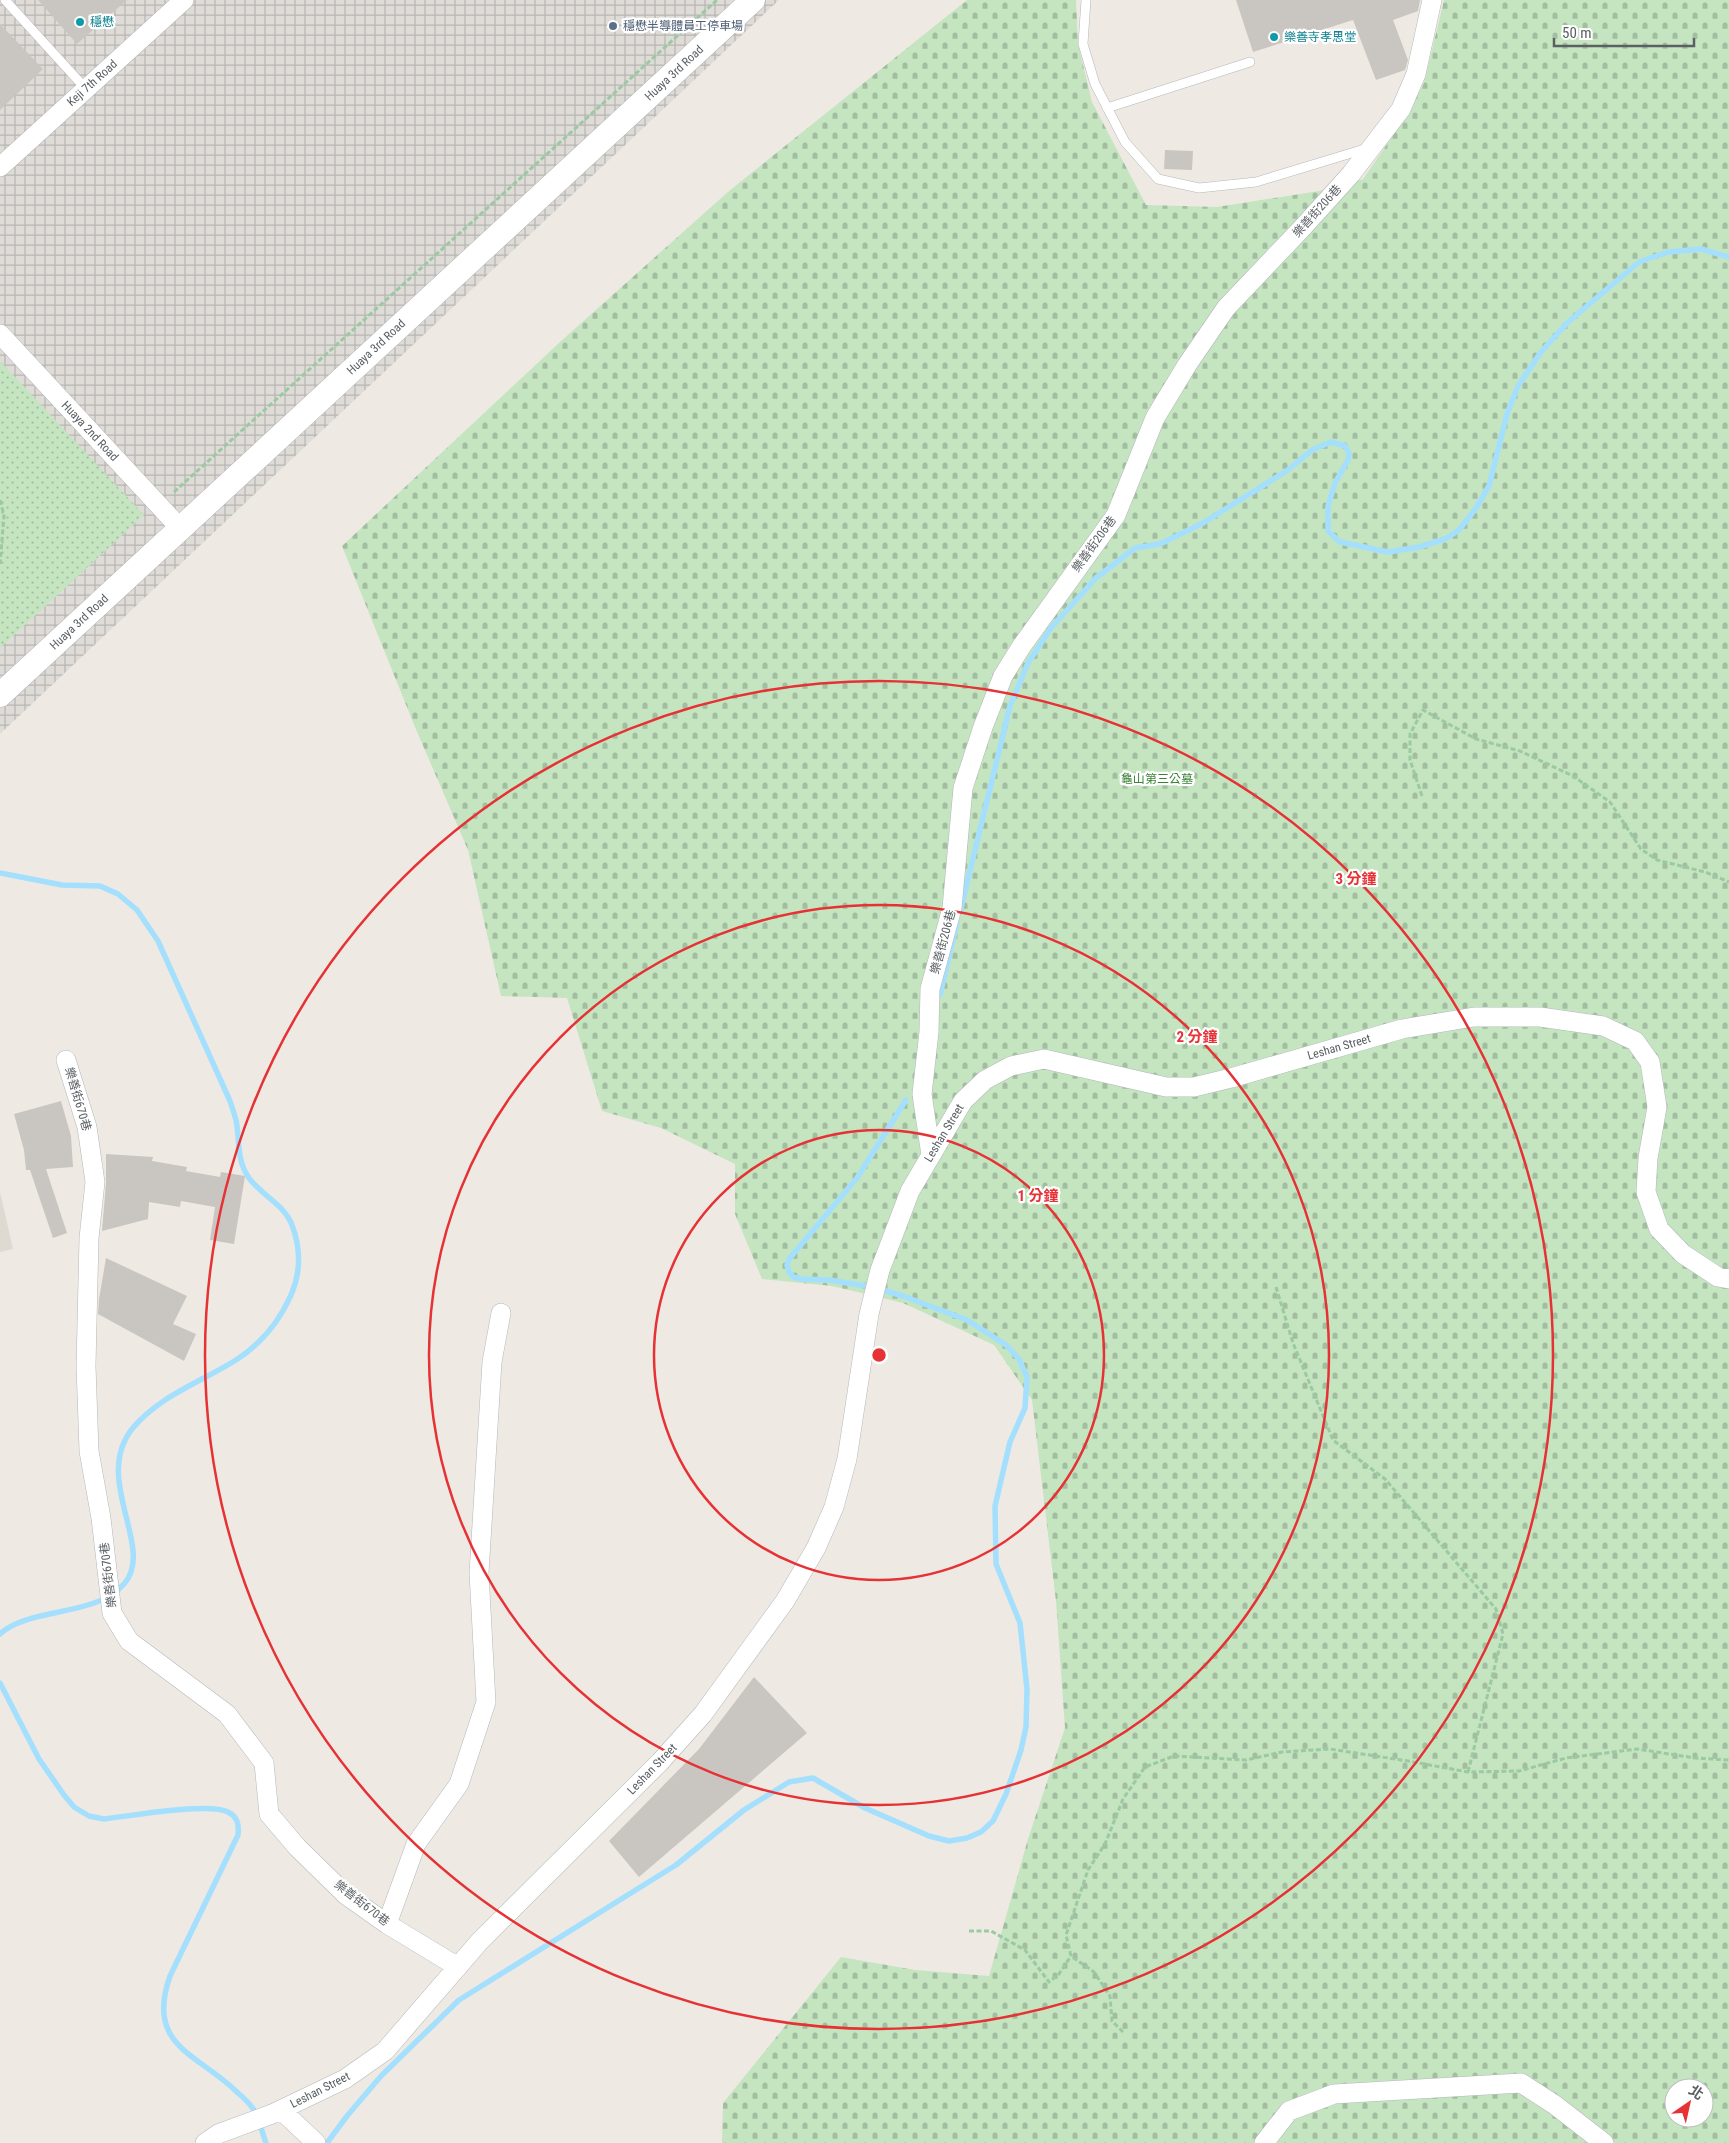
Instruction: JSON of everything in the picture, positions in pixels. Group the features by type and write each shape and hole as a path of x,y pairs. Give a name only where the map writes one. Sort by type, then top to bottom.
{"street":[{"name":"Keji 7th Road","path":"0,167 184,0"},
{"name":"Huaya 3rd Road","path":"0,695 753,0"},
{"name":"樂善街206巷","path":"931,1155 922,1094 929,1032 930,989 952,908 963,788 983,727 1003,676 1021,647 1116,515 1155,418 1226,308 1304,226 1350,174 1401,109 1416,74 1432,0"},
{"name":"Huaya 2nd Road","path":"0,334 180,528"},
{"name":"Leshan Street","path":"205,2143 218,2134 277,2112 345,2079 385,2051 480,1941 660,1762 697,1721 785,1600 816,1548 834,1507 847,1459 869,1314 880,1270 910,1191 963,1101 985,1080 1011,1066 1044,1059 1166,1087 1194,1087 1402,1029 1474,1017 1540,1017 1603,1026 1635,1041 1650,1062 1657,1107 1648,1158 1646,1192 1659,1229 1683,1254 1718,1276 1729,1279"},
{"name":"樂善街670巷","path":"66,1060 87,1127 95,1182 89,1238 86,1366 89,1451 101,1518 112,1613 129,1641 227,1714 264,1764 269,1814 297,1847 346,1895 387,1924 458,1967"},
{"path":"387,1924 416,1844 459,1784 486,1702 479,1573 492,1362 501,1313"},
{"path":"1264,2143 1290,2111 1334,2094 1521,2083 1555,2105 1604,2143"},
{"path":"277,2112 316,2143"}],"lane":[{"path":"5,0 86,89"},
{"path":"1086,0 1083,44 1095,84 1125,142 1158,179 1199,188 1256,182 1372,146"},
{"path":"1107,108 1250,62"}],"path":[{"path":"174,492 717,0"},
{"path":"0,500 4,516 0,564"},
{"path":"1422,796 1410,760 1410,734 1423,710 1476,739 1520,751 1573,776 1610,802 1641,849 1657,860 1705,872 1729,882"},
{"path":"1276,1287 1293,1343 1334,1440 1385,1479 1496,1609 1503,1634 1468,1772"},
{"path":"1123,2032 1112,2021 1110,1996 1094,1972 1071,1956 1066,1936 1088,1870 1105,1844 1122,1799 1145,1767 1174,1756 1246,1760 1282,1752 1330,1749 1468,1772 1518,1771 1566,1758 1637,1749 1695,1758 1729,1760"},
{"path":"969,1931 991,1931 1025,1950 1049,1982 1059,1974 1071,1956"}],"shaded area":[{"path":"0,0 779,0 0,734"},
{"path":"0,1192 13,1249 0,1252"}],"green space":[{"name":"龜山第三公墓","path":"967,0 1076,0 1078,44 1092,102 1146,205 1217,207 1319,191 1363,179 1405,118 1424,83 1444,0 1729,0 1729,2143 722,2143 723,2103 841,1957 915,1970 989,1976 1028,1839 1065,1728 1056,1601 1032,1400 994,1345 903,1303 832,1286 762,1279 735,1214 735,1164 661,1128 602,1111 567,998 501,996 468,850 415,727 342,546 560,342 729,191"},
{"path":"0,361 144,515 0,648"}],"building":[{"name":"穩懋","path":"38,0 127,0 77,44"},
{"path":"1236,0 1420,0 1418,11 1393,20 1408,60 1405,70 1376,80 1353,20 1253,52"},
{"path":"0,24 43,69 0,110"},
{"path":"1165,150 1193,151 1192,170 1164,169"},
{"path":"61,1101 71,1136 73,1167 46,1169 67,1233 53,1238 30,1170 26,1170 24,1150 14,1114"},
{"path":"106,1154 153,1157 152,1161 187,1167 186,1171 220,1177 221,1172 245,1176 234,1244 210,1240 215,1207 181,1201 180,1207 149,1202 148,1219 102,1231 106,1183"},
{"path":"106,1258 187,1296 173,1324 196,1334 184,1361 98,1314"},
{"path":"754,1677 807,1733 639,1877 609,1841 699,1749"}],"waterway":[{"path":"960,912 1010,706 1028,663 1051,628 1096,578 1135,548 1160,544 1203,523 1288,470 1312,450 1331,442 1345,446 1349,453 1348,460 1335,483 1328,506 1328,531 1340,542 1388,552 1419,547 1445,539 1459,530 1476,508 1489,486 1507,414 1518,386 1541,352 1567,323 1639,262 1668,252 1701,249 1729,257"},
{"path":"0,873 62,885 100,886 118,894 137,910 158,941 230,1101 236,1120 240,1157 245,1171 254,1184 284,1211 295,1234 299,1260 297,1278 291,1295 281,1314 261,1340 236,1360 181,1390 155,1407 132,1429 121,1449 118,1470 120,1491 133,1552 132,1569 124,1584 112,1595 97,1602 28,1619 13,1625 0,1634"},
{"path":"940,995 957,923"},
{"path":"327,2143 381,2076 459,2000 676,1865 744,1810 789,1782 813,1778 865,1808 929,1836 949,1841 967,1838 981,1832 993,1821 1006,1794 1021,1750 1026,1727 1027,1689 1020,1623 996,1564 995,1506 1010,1442 1025,1408 1027,1377 1019,1359 1006,1345 967,1320 903,1296 872,1287 829,1280 793,1277 787,1265 789,1259 857,1178 906,1100"},
{"path":"0,1683 39,1759 74,1807 89,1816 104,1819 204,1808 228,1812 236,1819 238,1835 170,1976 164,2000 164,2019 170,2034 180,2046 223,2079 251,2106 258,2118 266,2143"}],"place":[{"name":"穩懋","path":"80,22"},
{"name":"穩懋半導體員工停車場","path":"613,26"},
{"name":"樂善寺孝思堂","path":"1274,37"}]}
